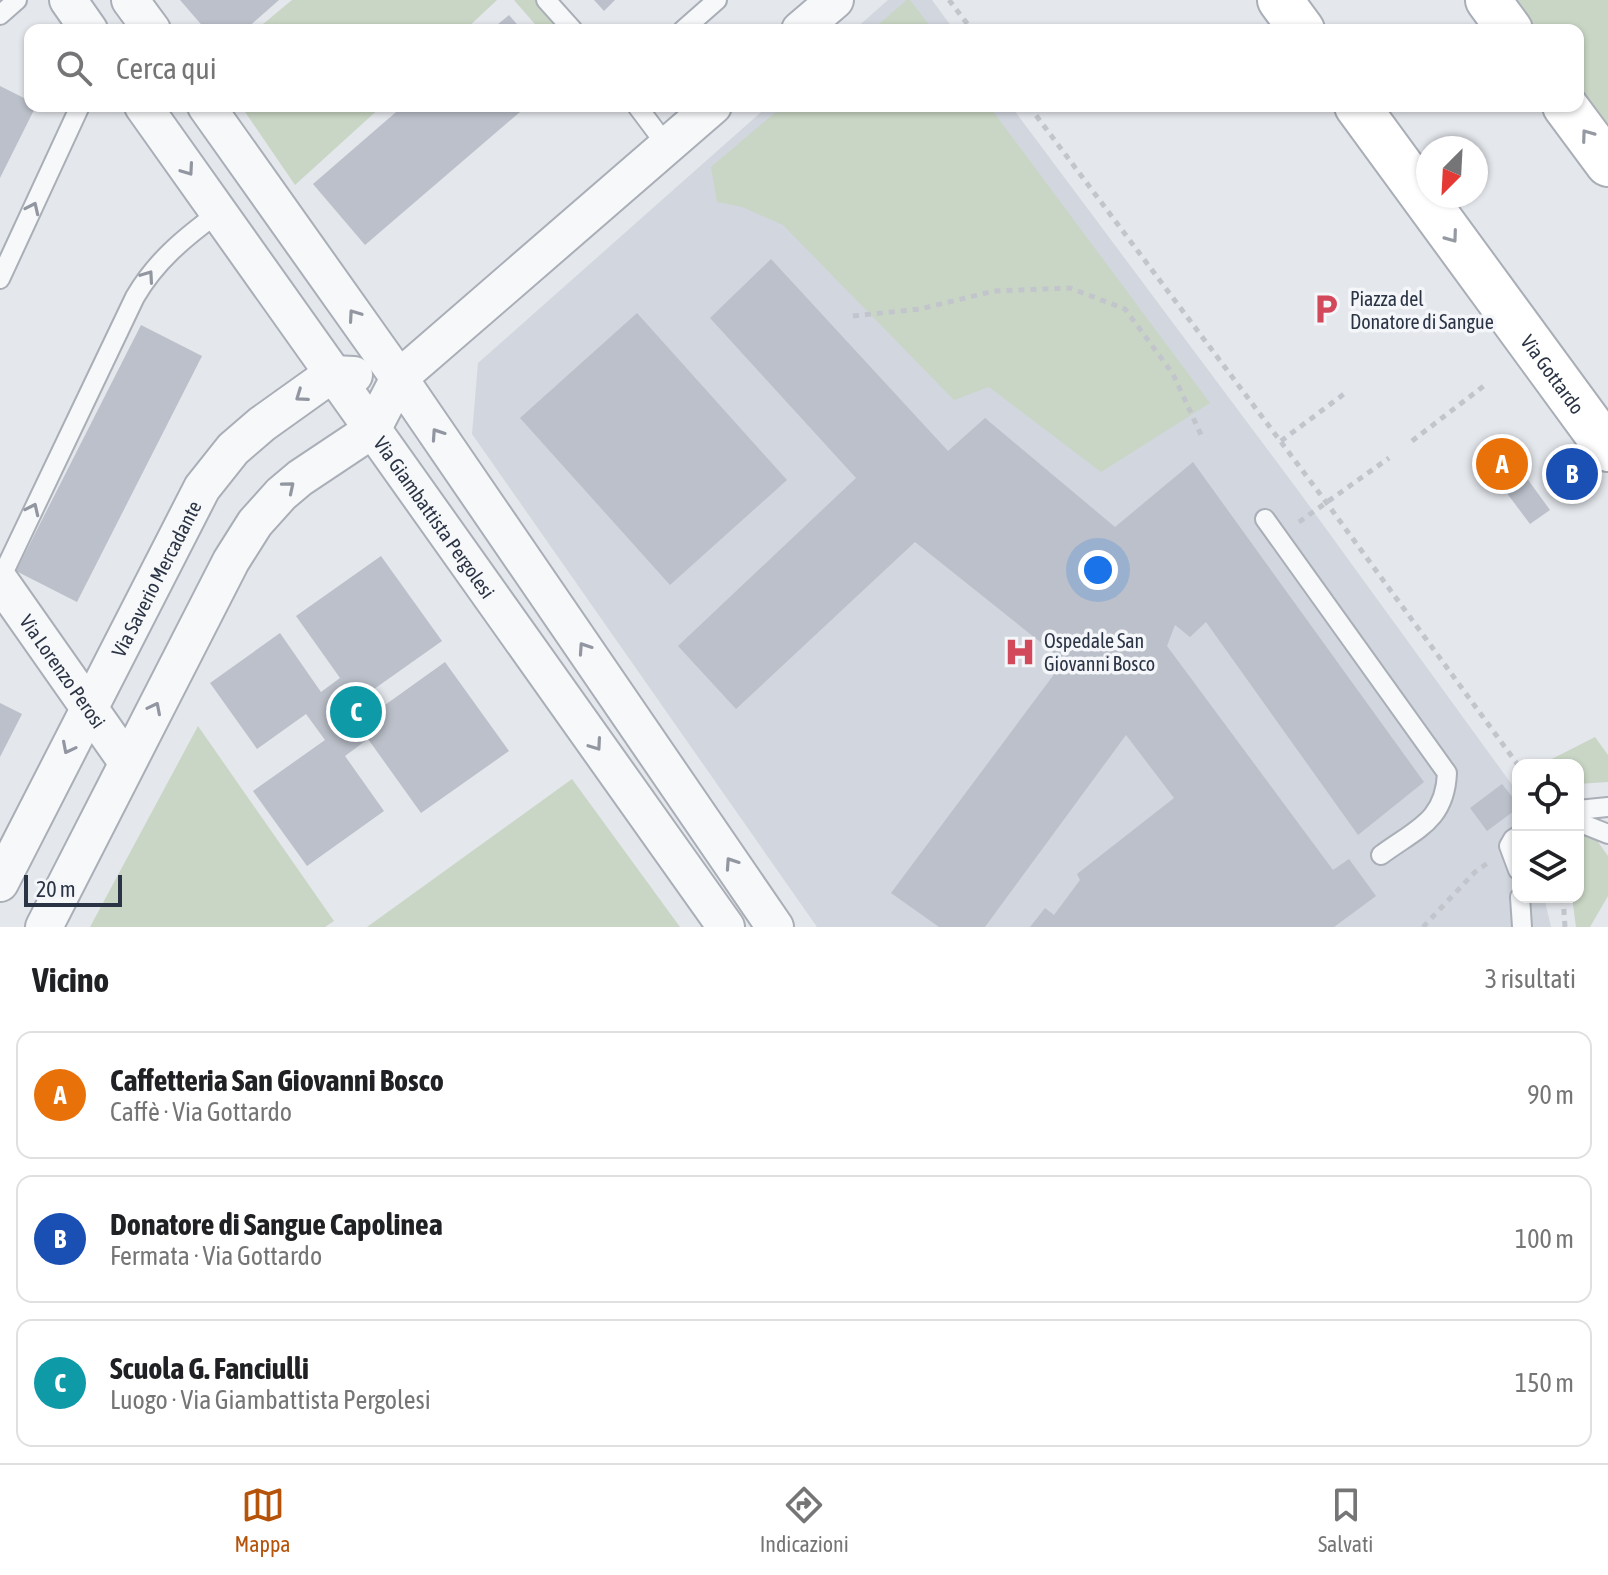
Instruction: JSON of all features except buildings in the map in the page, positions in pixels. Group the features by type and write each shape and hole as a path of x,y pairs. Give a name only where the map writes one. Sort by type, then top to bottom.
{"street":[{"path":"68,0 85,24"},
{"path":"130,0 148,24"},
{"path":"807,24 835,0"},
{"path":"1280,0 1298,24"},
{"path":"1488,0 1506,24"},
{"name":"Via Giambattista Pergolesi","path":"147,112 726,927"},
{"path":"210,112 399,378 775,927"},
{"path":"44,927 231,561 255,523 290,486 372,430 399,378 706,112"},
{"name":"Via Gottardo","path":"1361,112 1608,449"},
{"path":"1569,112 1608,164"},
{"path":"332,374 399,378"},
{"name":"Via Saverio Mercadante","path":"0,883 207,481 233,449 256,428 332,374"},
{"name":"Via Lorenzo Perosi","path":"0,580 127,762"}],"lane":[{"path":"0,15 17,0"},
{"path":"546,0 568,24"},
{"path":"690,24 717,0"},
{"path":"0,279 77,112"},
{"path":"642,112 667,146"},
{"path":"0,580 139,290 174,246 218,213"},
{"path":"1265,519 1447,773 1446,796 1435,815 1381,855"},
{"path":"1584,809 1608,807"},
{"path":"1584,824 1608,834"},
{"path":"1520,903 1522,927"}],"path":[{"path":"949,0 967,24"},
{"path":"1034,112 1281,441 1514,759"},
{"path":"853,316 920,309 994,291 1070,288 1125,309 1173,374 1202,437"},
{"path":"1412,441 1485,385"},
{"path":"1281,441 1344,394"},
{"path":"1279,537 1389,458"},
{"path":"1423,927 1475,872 1512,843"},
{"path":"1563,903 1565,927"}],"shaded area":[{"path":"888,0 932,0 950,24 861,24"},
{"name":"Ospedale San Giovanni Bosco","path":"761,112 1015,112 1300,493 1512,785 1512,903 1545,903 1551,927 817,927 472,434 478,363"}],"green space":[{"path":"292,0 497,0 471,24 263,24"},
{"path":"514,0 535,0 555,24 535,24"},
{"path":"910,0 928,24 879,24"},
{"path":"1501,0 1608,0 1608,140 1584,109 1584,24 1519,24"},
{"path":"245,112 375,112 295,185"},
{"path":"776,112 993,112 1210,403 1101,472 989,387 954,400 783,225 742,207 717,202 711,167"},
{"path":"198,726 334,921 325,927 90,927"},
{"path":"1595,737 1608,755 1608,782 1584,784 1584,759 1552,759"},
{"path":"572,779 680,927 367,927"},
{"path":"1584,834 1593,835 1608,856 1608,896 1590,927 1576,927 1573,903 1584,903"}],"place":[{"name":"Piazza del Donatore di Sangue","path":"1326,309"},
{"name":"Caffetteria San Giovanni Bosco","path":"1502,464"},
{"name":"Donatore di Sangue Capolinea","path":"1572,474"},
{"name":"Ospedale San Giovanni Bosco","path":"1020,652"},
{"name":"Scuola G. Fanciulli","path":"356,712"}]}
